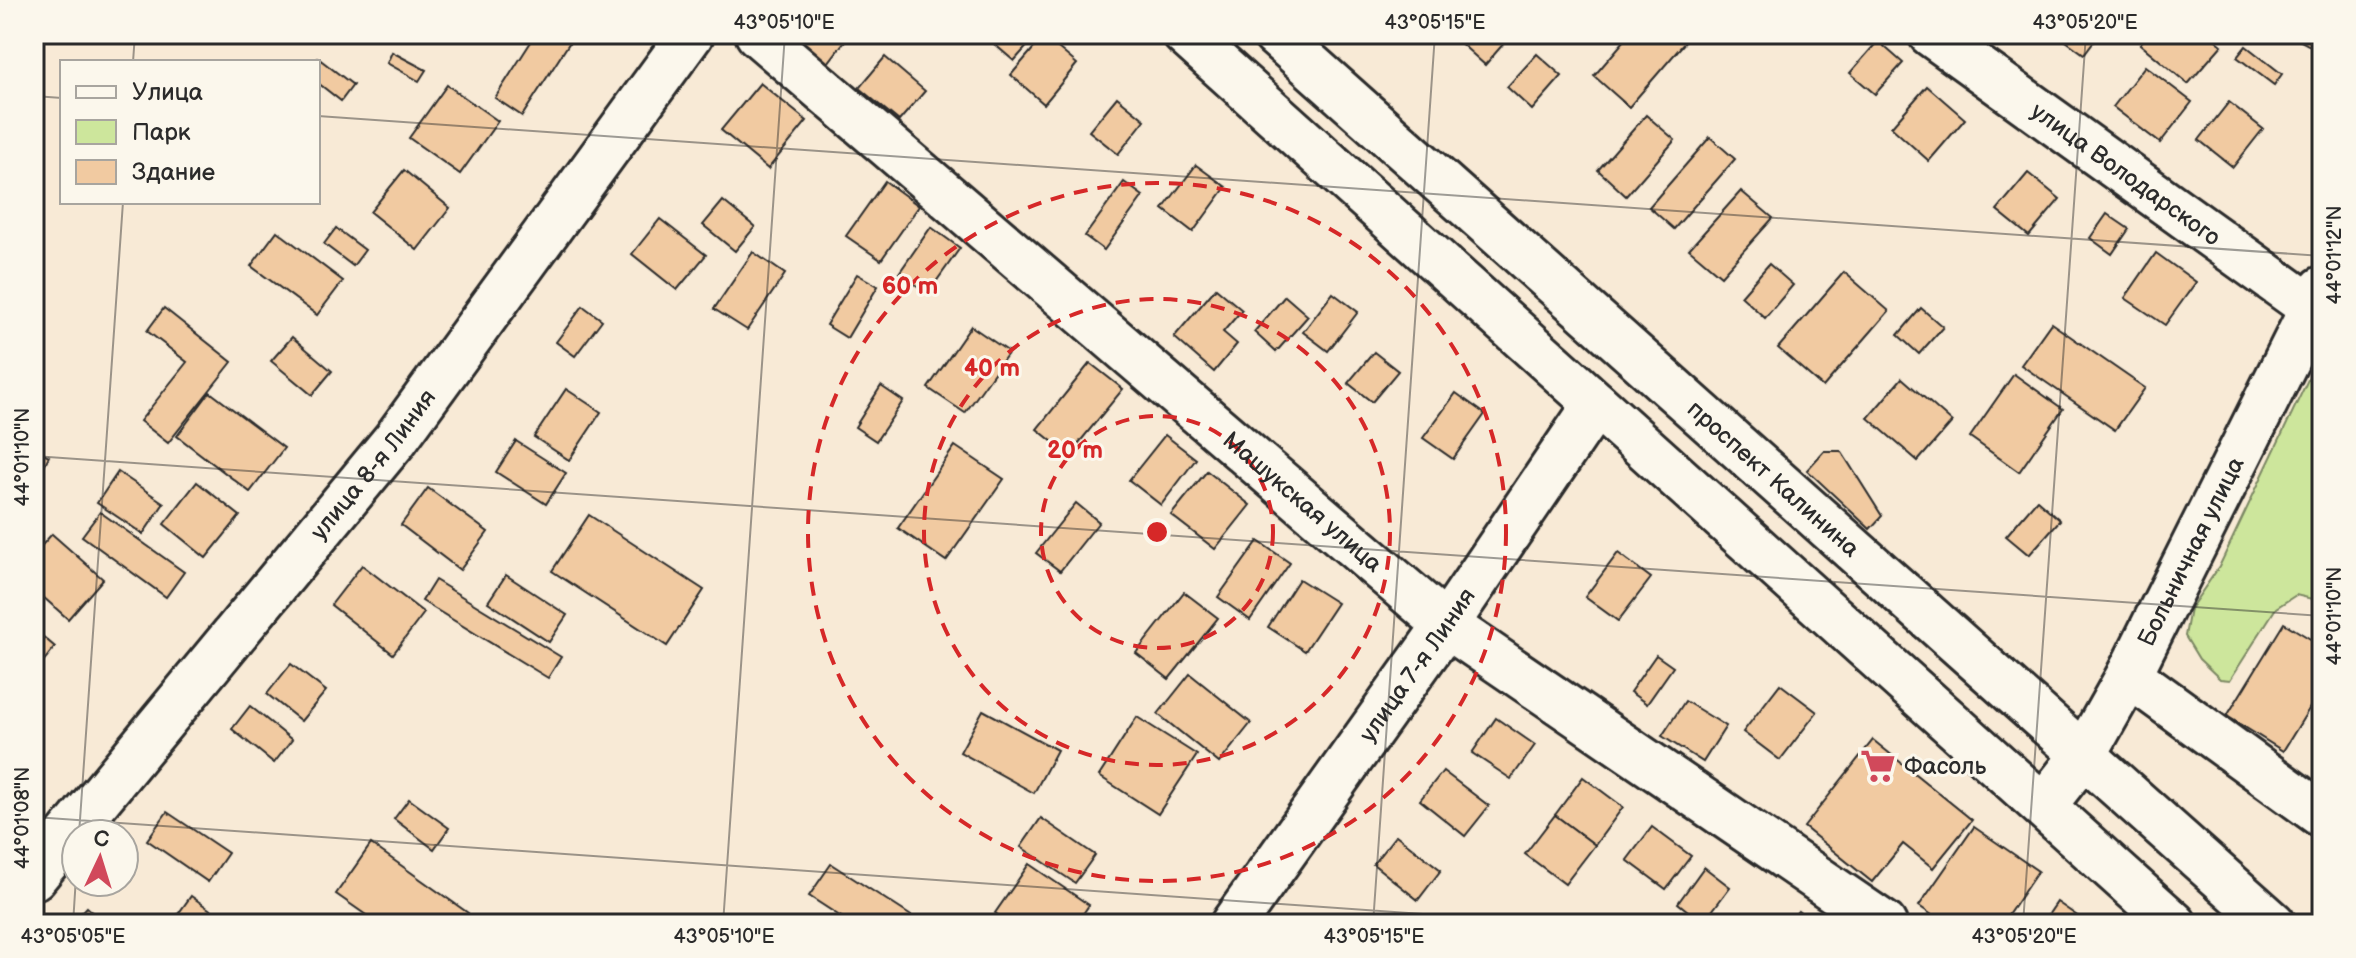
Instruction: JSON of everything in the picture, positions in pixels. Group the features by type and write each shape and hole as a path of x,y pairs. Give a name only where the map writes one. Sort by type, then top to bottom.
{"street":[{"name":"улица 8-я Линия","path":"34,877 395,440 691,34"},
{"name":"Машукская улица","path":"758,34 1446,625 1884,924"},
{"path":"1185,34 2174,924"},
{"name":"проспект Калинина","path":"1275,34 2085,753 2273,924"},
{"name":"улица Володарского","path":"1931,34 2318,305"},
{"name":"Больничная улица","path":"2044,805 2085,753 2129,675 2318,305"},
{"name":"улица 7-я Линия","path":"1233,924 1446,625 1596,404"},
{"path":"2129,675 2322,815"}],"green space":[{"path":"2322,370 2322,596 2312,599 2296,595 2276,608 2230,680 2220,679 2199,659 2185,636 2190,609 2219,567 2312,371"}],"building":[{"path":"536,34 575,34 522,116 495,98"},
{"path":"792,34 850,34 828,63"},
{"path":"988,34 1038,34 1014,61 986,37"},
{"path":"1462,34 1512,34 1485,65 1457,40"},
{"path":"1630,34 1679,34 1686,41 1629,107 1594,76"},
{"path":"2099,34 2084,54 2059,36"},
{"path":"2148,34 2209,34 2222,45 2188,84 2140,44"},
{"path":"2288,34 2316,34 2310,46"},
{"path":"1044,36 1077,64 1044,104 1011,75"},
{"path":"1878,41 1903,63 1875,94 1850,73"},
{"path":"2246,46 2282,74 2274,85 2237,57"},
{"path":"392,52 426,70 419,81 387,63"},
{"path":"1537,54 1562,76 1532,110 1507,87"},
{"path":"885,57 925,91 899,121 859,88"},
{"path":"318,58 353,85 341,101 320,85 320,60 316,60"},
{"path":"2145,66 2192,102 2160,143 2113,107"},
{"path":"760,83 807,121 768,169 721,130"},
{"path":"447,85 498,121 460,174 409,138"},
{"path":"1927,86 1965,119 1929,161 1891,127"},
{"path":"1117,97 1145,120 1118,154 1089,131"},
{"path":"2229,102 2263,129 2233,167 2199,140"},
{"path":"1646,115 1675,140 1626,196 1598,170"},
{"path":"1710,137 1735,159 1674,229 1649,207"},
{"path":"1196,165 1226,187 1193,232 1163,209"},
{"path":"404,170 450,208 417,250 370,212"},
{"path":"2028,173 2060,199 2029,236 1997,210"},
{"path":"885,181 919,206 881,260 846,236"},
{"path":"1124,182 1143,196 1104,250 1085,236"},
{"path":"1741,191 1773,218 1721,276 1689,249"},
{"path":"723,201 755,227 735,251 703,225"},
{"path":"2107,214 2129,229 2112,254 2090,238"},
{"path":"660,219 706,255 677,290 632,254"},
{"path":"931,227 960,248 928,293 899,273"},
{"path":"336,228 365,250 353,266 324,244"},
{"path":"277,231 343,281 317,315 251,266"},
{"path":"753,252 785,274 747,330 714,309"},
{"path":"2156,253 2196,282 2165,325 2125,298"},
{"path":"1769,264 1793,285 1765,318 1741,296"},
{"path":"1844,272 1889,311 1823,387 1778,348"},
{"path":"857,274 878,286 847,338 826,325"},
{"path":"1216,288 1242,310 1223,332 1237,344 1214,372 1174,337"},
{"path":"1333,293 1358,312 1328,351 1303,332"},
{"path":"1285,296 1308,316 1276,352 1254,332"},
{"path":"583,306 602,320 575,356 556,342"},
{"path":"164,308 232,362 168,443 140,421 187,362 147,331"},
{"path":"1921,308 1943,327 1919,354 1898,335"},
{"path":"2051,323 2145,388 2115,430 2021,365"},
{"path":"971,326 1009,352 965,413 928,388"},
{"path":"292,337 332,371 312,395 271,361"},
{"path":"1374,352 1398,371 1372,402 1348,383"},
{"path":"1090,363 1123,389 1069,455 1037,429"},
{"path":"34,365 46,371 34,394"},
{"path":"2014,374 2063,409 2019,472 1970,437"},
{"path":"1902,378 1952,422 1918,461 1868,418"},
{"path":"881,386 903,401 876,441 855,427"},
{"path":"566,389 601,412 569,460 534,437"},
{"path":"210,392 284,448 250,492 177,436"},
{"path":"1456,393 1485,414 1453,459 1423,438"},
{"path":"1165,435 1196,459 1161,505 1129,480"},
{"path":"516,441 566,473 546,504 496,472"},
{"path":"955,446 1004,479 946,561 898,528"},
{"path":"34,448 49,456 34,485"},
{"path":"1824,451 1841,451 1882,516 1870,529 1807,470"},
{"path":"1207,471 1250,505 1215,549 1171,515"},
{"path":"118,472 164,503 143,534 97,503"},
{"path":"197,482 240,516 206,558 164,524"},
{"path":"428,488 488,532 460,570 401,525"},
{"path":"2037,500 2060,520 2029,555 2006,536"},
{"path":"1076,503 1099,522 1060,571 1036,553"},
{"path":"100,512 184,572 166,597 82,536"},
{"path":"589,515 704,590 667,646 552,571"},
{"path":"52,534 103,579 68,619 34,589 34,554"},
{"path":"1258,541 1290,563 1250,620 1218,597"},
{"path":"1618,553 1651,578 1618,621 1585,597"},
{"path":"362,565 424,613 393,654 331,605"},
{"path":"506,575 567,615 549,642 488,602"},
{"path":"1299,579 1337,603 1305,651 1268,627"},
{"path":"435,580 561,657 548,678 422,601"},
{"path":"1184,592 1218,618 1169,679 1136,653"},
{"path":"2284,623 2322,646 2322,688 2283,751 2227,716"},
{"path":"34,629 55,647 34,673"},
{"path":"1656,655 1673,667 1647,704 1630,692"},
{"path":"291,664 326,691 301,721 267,694"},
{"path":"1190,674 1251,723 1219,763 1158,714"},
{"path":"1780,684 1817,712 1780,760 1743,732"},
{"path":"1685,701 1726,726 1703,762 1662,736"},
{"path":"250,706 292,740 274,763 232,729"},
{"path":"983,710 1057,750 1034,793 960,752"},
{"path":"1137,717 1197,755 1158,814 1099,776"},
{"path":"1496,718 1535,745 1511,779 1472,753"},
{"path":"1873,740 1972,820 1933,868 1903,844 1872,882 1804,827"},
{"path":"1443,771 1489,806 1465,836 1420,800"},
{"path":"1583,777 1623,807 1595,845 1555,815"},
{"path":"409,799 449,828 434,849 394,819"},
{"path":"167,812 228,853 208,882 147,840"},
{"path":"1555,815 1595,845 1565,884 1525,854"},
{"path":"1041,818 1095,855 1075,883 1021,847"},
{"path":"1652,827 1691,856 1666,889 1627,860"},
{"path":"1974,827 2038,871 2002,924 1945,924 1919,906"},
{"path":"1396,835 1441,870 1418,900 1373,864"},
{"path":"371,844 468,913 460,924 379,924 336,894"},
{"path":"831,864 916,919 913,924 852,924 809,896"},
{"path":"1029,864 1089,905 1076,924 1011,924 995,913"},
{"path":"1704,867 1730,887 1703,923 1678,903"},
{"path":"191,896 230,924 171,924"},
{"path":"2057,902 2089,924 2042,924"},
{"path":"87,907 106,924 71,924"},
{"path":"1798,911 1816,924 1788,924"}],"place":[{"name":"Фасоль","path":"1878,766"}]}
